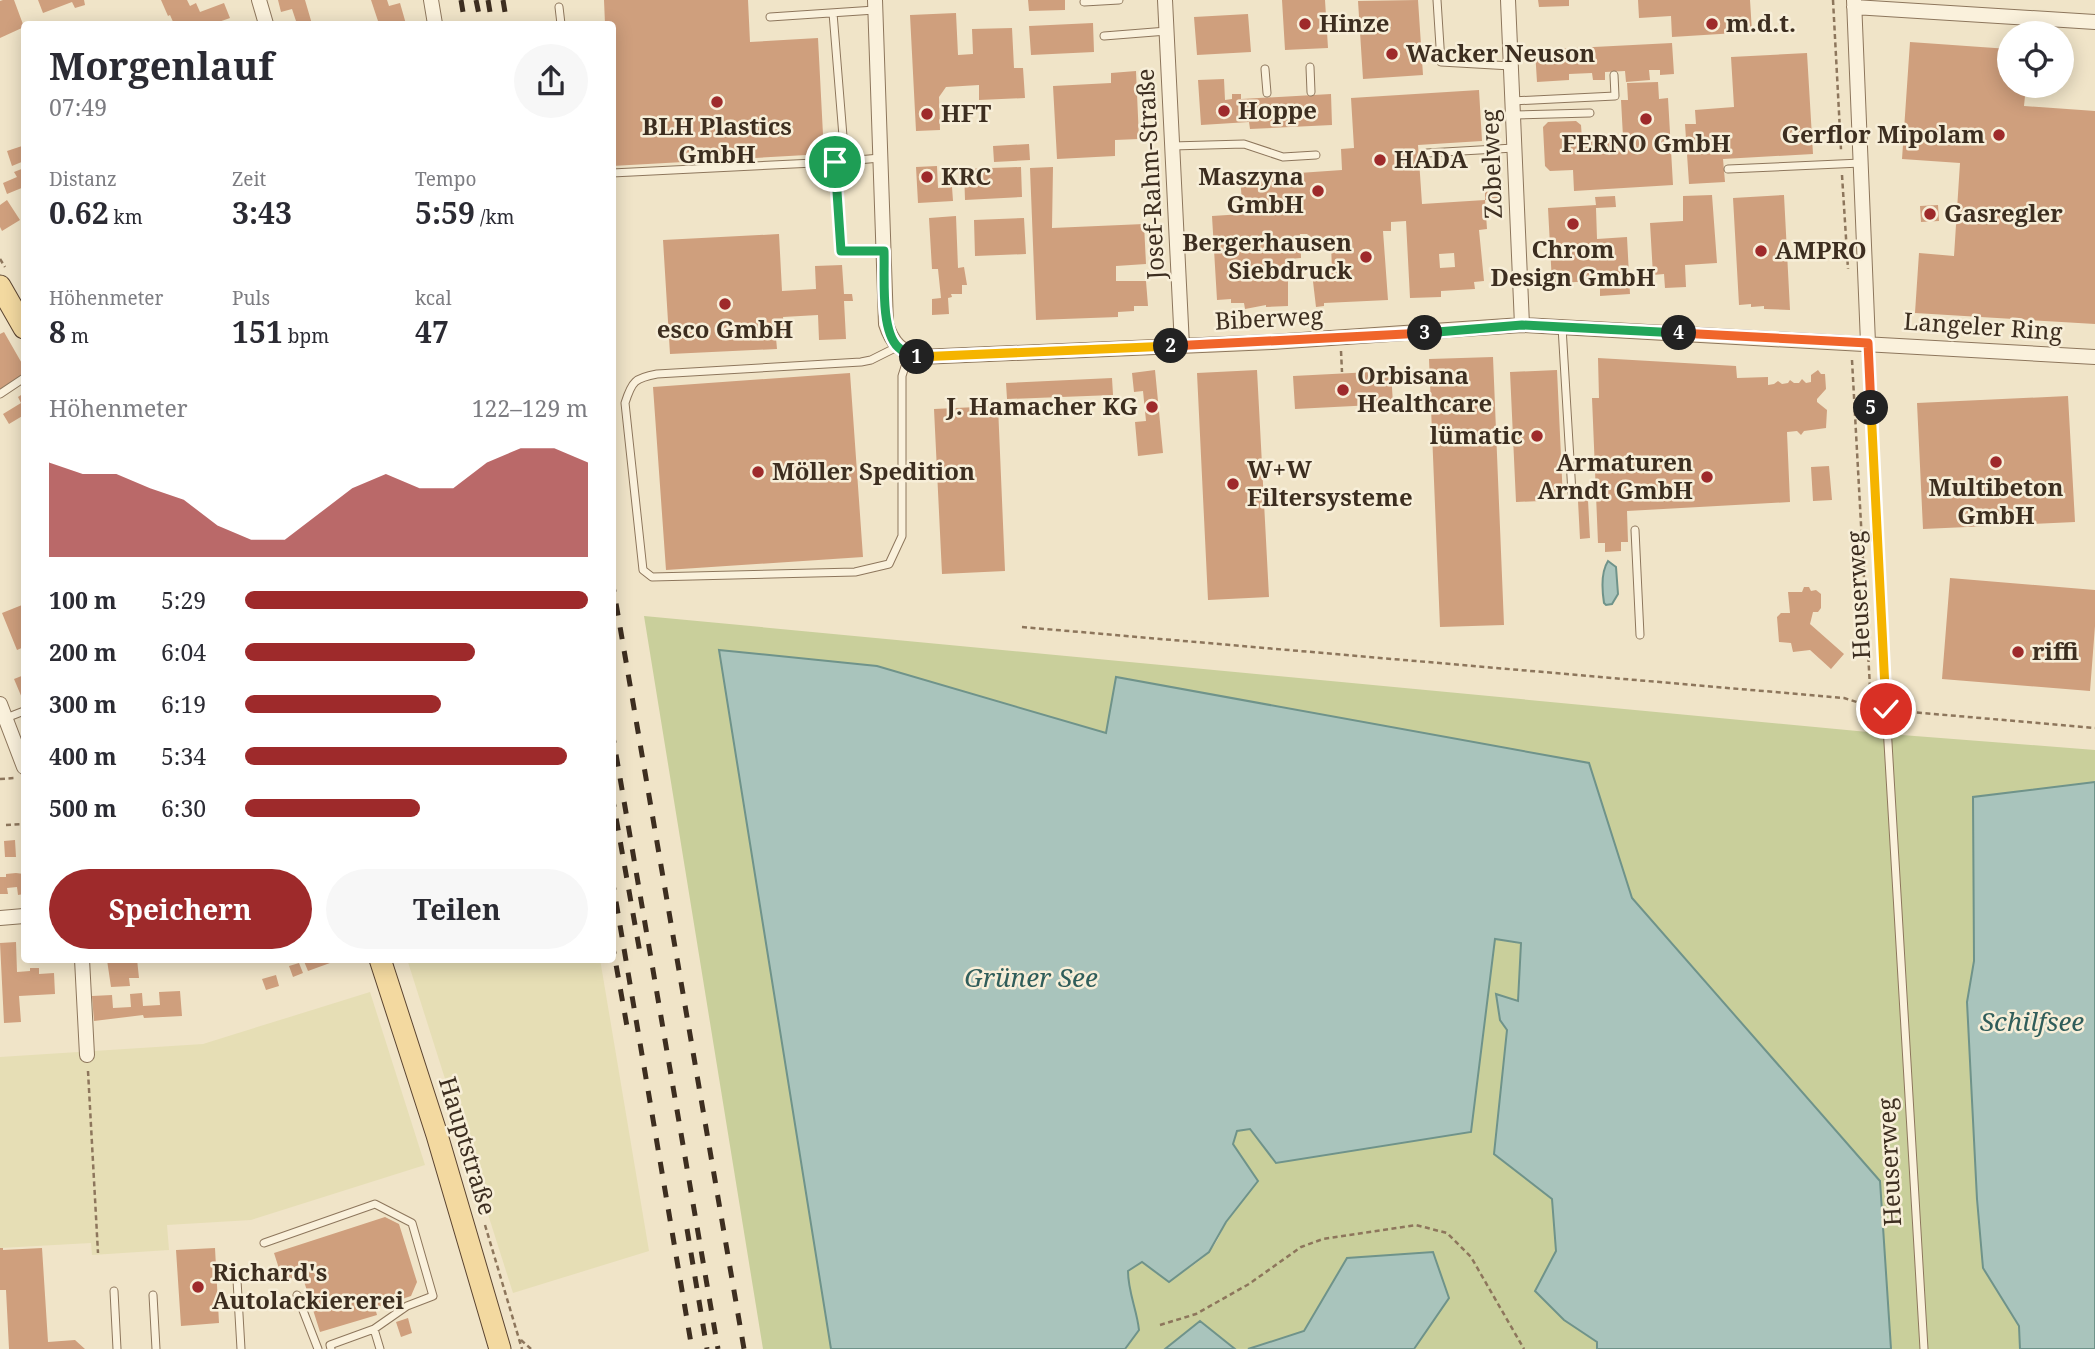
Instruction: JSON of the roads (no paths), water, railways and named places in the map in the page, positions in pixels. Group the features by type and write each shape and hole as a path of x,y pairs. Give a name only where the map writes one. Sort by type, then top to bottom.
{"main road":[{"path":"1,290 21,323"},
{"name":"Hauptstraße","path":"381,963 437,1135 500,1349"}],"street":[{"path":"259,0 265,21"},
{"path":"431,0 434,21"},
{"name":"Josef-Rahm-Straße","path":"1165,0 1182,346"},
{"name":"Zobelweg","path":"1508,0 1522,325"},
{"name":"Heuserweg","path":"1868,343 1854,3 2095,22"},
{"path":"875,5 886,324 890,337 903,350"},
{"name":"Biberweg","path":"903,350 920,358 1340,338 1522,325 1868,343"},
{"name":"Langeler Ring","path":"1868,343 2095,357"},
{"path":"0,704 21,758"},
{"path":"0,918 21,916"},
{"path":"82,963 88,1055"}],"lane":[{"path":"1084,2 1119,0"},
{"path":"1437,0 1441,62 1511,66"},
{"path":"770,17 833,13 875,5"},
{"path":"559,7 561,21"},
{"path":"833,13 845,161"},
{"path":"1104,36 1167,31"},
{"path":"1310,67 1311,92"},
{"path":"1265,69 1267,93"},
{"path":"1513,108 1615,96 1614,75"},
{"path":"1513,108 1590,113"},
{"path":"1172,146 1244,144 1283,157 1316,155"},
{"path":"1427,153 1514,148"},
{"path":"616,173 880,158"},
{"path":"835,162 841,251 884,251"},
{"path":"1728,169 1861,163"},
{"path":"1562,327 1572,493"},
{"name":"Heuserweg","path":"1868,343 1886,709 1924,1349"},
{"path":"903,350 902,536 889,564 855,572 652,577 643,570 625,403 630,385 642,376 657,374 837,365 871,360 903,350"},
{"path":"0,394 21,380"},
{"path":"1635,530 1640,635"},
{"path":"6,718 21,711"},
{"path":"264,1243 374,1204 412,1223 433,1296 407,1306 374,1329 330,1345 331,1349"},
{"path":"237,1280 241,1349"},
{"path":"114,1291 117,1349"},
{"path":"153,1295 156,1349"},
{"path":"297,1295 318,1349"},
{"path":"374,1329 380,1349"}],"water":[{"path":"1608,561 1616,567 1618,594 1612,604 1606,605 1603,581"},
{"name":"Grüner See","path":"719,650 877,666 1106,733 1116,677 1589,763 1632,898 1880,1181 1891,1349 1597,1349 1597,1342 1564,1320 1535,1291 1556,1251 1552,1199 1494,1154 1507,1030 1500,1020 1496,994 1518,1001 1521,943 1495,939 1471,1132 1276,1163 1250,1129 1237,1131 1233,1144 1258,1181 1226,1222 1209,1252 1169,1282 1142,1262 1128,1271 1139,1330 1125,1349 831,1349"},
{"name":"Schilfsee","path":"2095,782 2095,1349 2020,1349 2019,1326 1983,1268 1977,1199 1967,1002 1974,961 1973,797"},
{"path":"1433,1252 1449,1298 1414,1349 1248,1349 1304,1331 1347,1258"},
{"path":"1200,1321 1235,1349 1165,1349"}],"railway":[{"path":"461,0 464,21"},
{"path":"476,0 480,21"},
{"path":"488,0 492,21"},
{"path":"503,0 506,21"},
{"path":"616,603 744,1349"},
{"path":"616,754 718,1349"},
{"path":"616,818 640,953"},
{"path":"616,902 692,1349"},
{"path":"616,963 628,1032"},
{"path":"687,1229 707,1349"}],"place":[{"name":"Hinze","path":"1305,24"},
{"name":"m.d.t.","path":"1712,24"},
{"name":"Wacker Neuson","path":"1392,54"},
{"name":"BLH Plastics GmbH","path":"717,102"},
{"name":"Hoppe","path":"1224,111"},
{"name":"HFT","path":"927,114"},
{"name":"FERNO GmbH","path":"1646,119"},
{"name":"Gerflor Mipolam","path":"1999,135"},
{"name":"HADA","path":"1380,160"},
{"name":"KRC","path":"927,177"},
{"name":"Maszyna GmbH","path":"1318,191"},
{"name":"Gasregler","path":"1930,214"},
{"name":"Chrom Design GmbH","path":"1573,224"},
{"name":"AMPRO","path":"1761,251"},
{"name":"Bergerhausen Siebdruck","path":"1366,257"},
{"name":"esco GmbH","path":"725,304"},
{"name":"Orbisana Healthcare","path":"1343,390"},
{"name":"J. Hamacher KG","path":"1152,407"},
{"name":"lümatic","path":"1537,436"},
{"name":"Multibeton GmbH","path":"1996,462"},
{"name":"Möller Spedition","path":"758,472"},
{"name":"Armaturen Arndt GmbH","path":"1707,477"},
{"name":"W+W Filtersysteme","path":"1233,484"},
{"name":"riffi","path":"2018,652"},
{"name":"Richard's Autolackiererei","path":"198,1287"}]}
